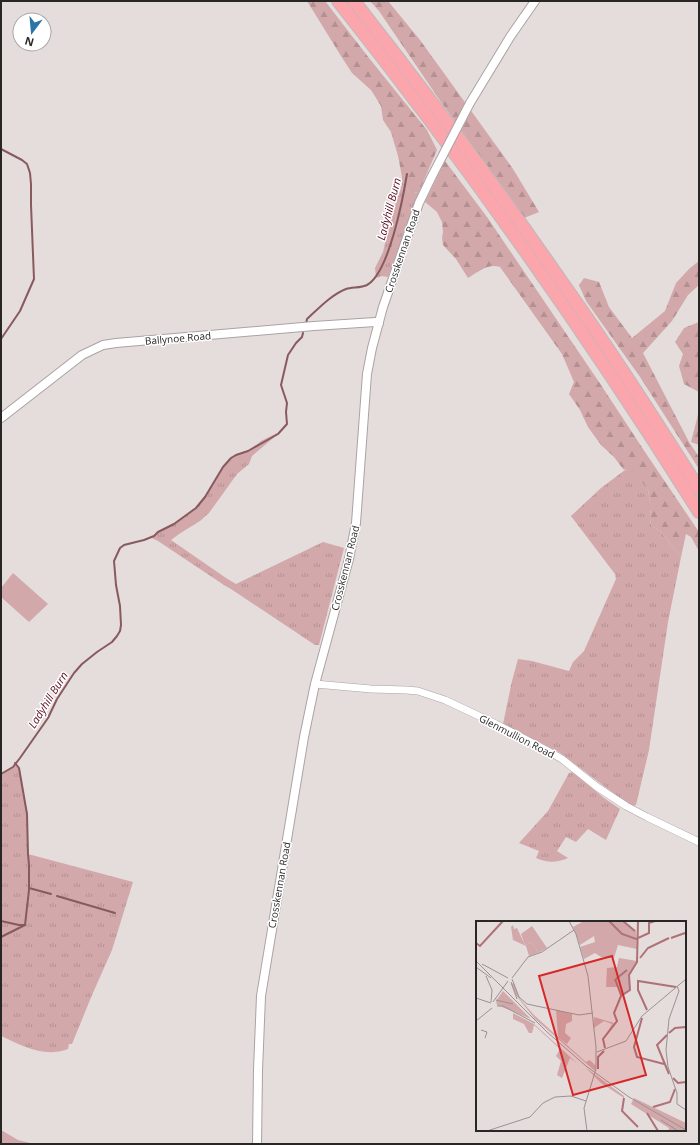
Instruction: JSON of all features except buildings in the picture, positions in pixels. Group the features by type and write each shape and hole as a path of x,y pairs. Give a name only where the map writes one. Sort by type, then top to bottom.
{"highway":[{"path":"338,1 432,122 515,236 579,327 699,512"},
{"path":"354,1 442,115 561,279 699,489"}],"street":[{"name":"Crosskennan Road","path":"257,1144 261,996 293,802 315,684 349,559 356,523 367,374 379,323 392,279 419,203 432,176 470,103 510,37 535,1"},
{"name":"Ballynoe Road","path":"1,418 82,355 103,345 314,326 379,323"},
{"name":"Glenmullion Road","path":"315,684 371,689 406,690 424,693 445,700 546,750 562,759 597,787 626,806 699,842"}],"green space":[{"path":"307,1 325,1 427,130 437,150 419,192 413,193 402,185 398,156 391,132 383,120 381,106 371,90 352,73"},
{"path":"370,1 388,1 420,40 513,169 539,212 524,218 443,105 379,11"},
{"path":"445,161 487,217 699,532 699,551 691,537 686,534 681,557 661,532 651,525 651,508 648,490 635,473 623,469 614,457 601,445 588,427 580,410 569,394 574,382 562,354 500,267 487,267 468,278 456,259 443,245 442,222 437,212 425,202"},
{"path":"402,185 413,193 419,192 388,277 382,276 376,278 375,268 383,252 390,221"},
{"path":"699,261 699,285 688,295 672,321 643,353 689,442 699,457 699,469 640,377 586,301 579,285 584,278 599,282 609,307 632,338 665,311 676,283"},
{"path":"699,322 699,392 684,384 679,366 683,354 675,342 684,328"},
{"path":"699,411 699,445 691,442"},
{"path":"277,433 278,434 252,456 249,464 237,474 209,513 200,521 171,540 236,584 323,542 344,548 319,645 315,645 152,538 158,532 174,524 196,508 205,497 225,464 234,456 248,451 261,441"},
{"path":"625,470 635,472 648,490 651,508 651,525 661,532 681,557 668,622 649,750 636,805 633,806 617,796 559,752 503,724 518,659 532,661 569,671 573,662 584,651 616,579 615,574 571,516 601,488"},
{"path":"13,573 48,604 29,622 1,597 1,588"},
{"path":"15,763 19,768 27,814 28,854 133,882 112,950 72,1044 69,1044 68,1049 59,1051 50,1052 34,1050 1,1036 1,774 13,767"},
{"path":"573,772 604,798 620,809 606,840 588,829 576,842 566,837 557,851 568,858 552,862 536,858 539,851 519,843 548,811 569,773"},
{"path":"1,1130 18,1140 34,1144 1,1144"}],"waterway":[{"path":"1,149 27,164 30,173 34,279 20,311 1,339"},
{"name":"Ladyhill Burn","path":"306,324 307,319 335,295 346,289 367,285 375,278 382,266 394,234 407,174"},
{"name":"Ladyhill Burn","path":"1,774 13,767 20,758 48,718 57,699 74,673 82,664 112,642 120,631 120,606 114,561 120,548 124,545 154,536 196,508 205,497 223,467 231,458 248,451 278,434 287,424 287,403 281,385 288,355 302,337 303,333"},
{"path":"15,763 19,768 27,814 29,890 25,925"},
{"path":"29,888 51,894"},
{"path":"57,896 115,913"},
{"path":"1,921 24,925"},
{"path":"1,937 25,925"}]}
